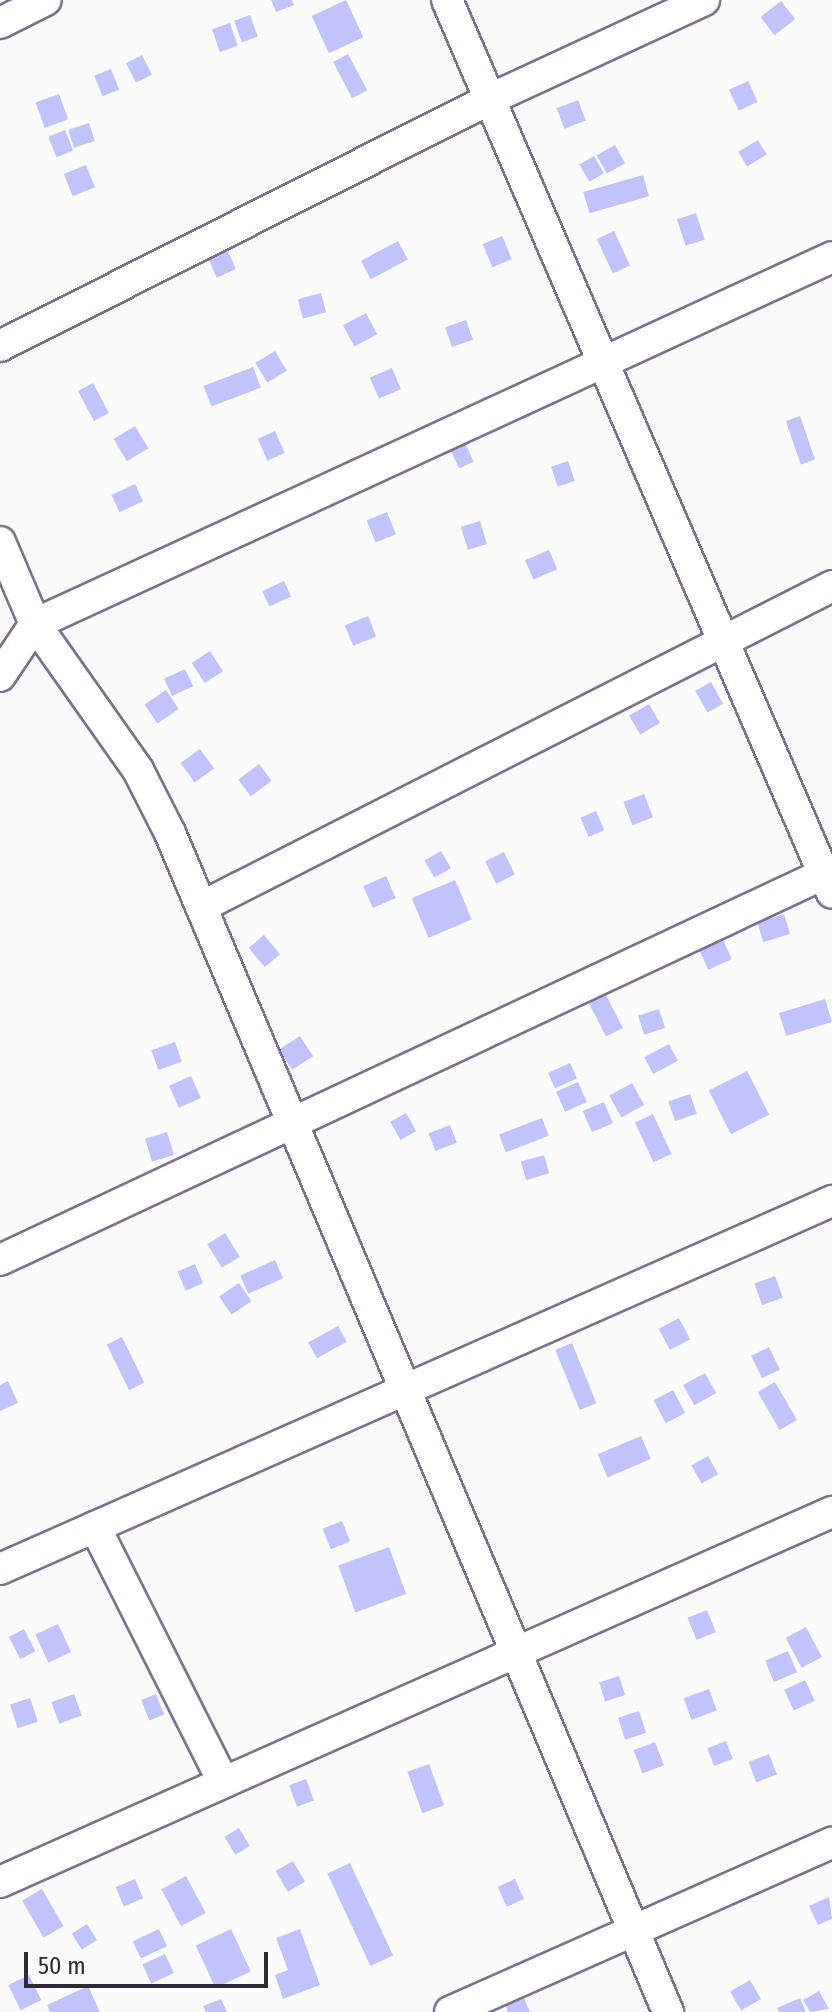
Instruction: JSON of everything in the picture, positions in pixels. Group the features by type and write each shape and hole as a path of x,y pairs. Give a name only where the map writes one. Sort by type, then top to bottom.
{"street":[{"path":"0,23 46,0"},
{"path":"0,1260 287,1125 829,879 725,637 596,360 447,0"},
{"path":"0,346 488,100 704,0"},
{"path":"0,676 35,624 596,360 832,257"},
{"path":"0,542 35,624 138,770 201,907 287,1125 668,2012"},
{"path":"201,907 725,637 832,586"},
{"path":"0,1569 832,1201"},
{"path":"0,1882 222,1780 832,1512"},
{"path":"95,1527 222,1780"},
{"path":"450,2012 832,1843"}],"building":[{"path":"271,0 292,0 294,5 276,12"},
{"path":"346,0 363,37 329,53 312,16"},
{"path":"781,1 795,19 775,35 761,17"},
{"path":"250,15 258,37 242,42 234,21"},
{"path":"230,23 238,46 220,52 212,29"},
{"path":"348,54 367,90 352,98 333,62"},
{"path":"142,55 152,75 136,83 126,63"},
{"path":"111,69 119,89 103,96 94,76"},
{"path":"748,81 758,102 739,111 729,90"},
{"path":"59,94 68,119 45,128 36,103"},
{"path":"578,100 586,121 564,129 557,108"},
{"path":"89,123 95,141 74,148 68,130"},
{"path":"65,130 73,150 57,157 48,137"},
{"path":"758,140 767,155 747,166 738,152"},
{"path":"615,145 625,163 607,174 597,155"},
{"path":"594,156 604,173 589,182 579,164"},
{"path":"86,165 95,187 73,196 64,174"},
{"path":"643,175 649,196 589,213 583,192"},
{"path":"696,213 705,240 686,246 677,219"},
{"path":"614,231 630,265 613,273 597,239"},
{"path":"502,236 512,259 492,267 483,244"},
{"path":"398,241 408,260 371,279 361,261"},
{"path":"227,249 236,269 217,278 208,258"},
{"path":"321,293 326,312 303,319 298,299"},
{"path":"366,313 377,334 354,346 343,325"},
{"path":"466,320 473,340 452,347 445,327"},
{"path":"275,351 287,371 267,383 255,363"},
{"path":"253,367 261,388 211,407 204,386"},
{"path":"392,368 401,389 379,399 370,377"},
{"path":"93,383 109,413 94,421 78,391"},
{"path":"800,416 815,459 801,464 786,421"},
{"path":"135,426 148,448 127,461 114,439"},
{"path":"275,431 285,453 267,461 258,439"},
{"path":"464,441 474,462 459,469 449,448"},
{"path":"568,461 575,481 558,487 551,467"},
{"path":"135,484 143,501 119,512 111,495"},
{"path":"387,512 396,534 376,542 367,520"},
{"path":"480,521 487,544 468,550 461,527"},
{"path":"549,550 557,569 533,579 525,560"},
{"path":"284,581 291,596 269,607 262,591"},
{"path":"368,616 376,636 353,646 345,625"},
{"path":"210,651 223,671 205,683 192,663"},
{"path":"185,669 193,686 172,696 164,679"},
{"path":"711,682 723,704 707,713 695,691"},
{"path":"166,690 179,709 157,724 144,705"},
{"path":"649,704 660,723 640,735 629,716"},
{"path":"200,749 214,768 195,783 181,763"},
{"path":"259,764 272,781 251,796 238,780"},
{"path":"644,794 653,817 632,825 623,802"},
{"path":"596,811 604,830 589,837 580,818"},
{"path":"441,851 451,868 435,878 425,860"},
{"path":"504,852 515,874 496,884 485,861"},
{"path":"386,876 396,898 373,908 363,886"},
{"path":"455,880 472,920 429,938 412,898"},
{"path":"784,914 790,934 763,942 757,922"},
{"path":"264,935 280,954 265,967 249,948"},
{"path":"723,940 732,959 708,970 699,951"},
{"path":"602,987 623,1028 606,1037 585,996"},
{"path":"825,999 832,1022 786,1036 779,1013"},
{"path":"659,1009 665,1028 644,1035 638,1016"},
{"path":"300,1036 313,1056 292,1070 279,1050"},
{"path":"175,1042 182,1062 158,1070 151,1050"},
{"path":"669,1044 678,1061 653,1074 644,1057"},
{"path":"570,1063 577,1079 555,1088 548,1073"},
{"path":"747,1071 769,1115 731,1134 709,1091"},
{"path":"191,1076 201,1098 179,1108 169,1086"},
{"path":"578,1082 587,1102 565,1112 556,1092"},
{"path":"632,1083 644,1105 621,1117 609,1096"},
{"path":"690,1094 697,1114 675,1121 668,1101"},
{"path":"604,1102 613,1123 592,1132 583,1111"},
{"path":"406,1113 416,1131 400,1140 390,1122"},
{"path":"653,1114 672,1154 653,1162 635,1122"},
{"path":"542,1118 549,1136 506,1152 499,1134"},
{"path":"450,1125 457,1143 435,1151 429,1133"},
{"path":"167,1132 174,1155 152,1162 145,1139"},
{"path":"544,1155 549,1173 526,1180 521,1162"},
{"path":"225,1233 240,1257 222,1268 207,1244"},
{"path":"275,1260 283,1278 248,1294 240,1275"},
{"path":"195,1264 203,1283 186,1291 178,1271"},
{"path":"775,1276 783,1298 762,1305 754,1284"},
{"path":"239,1283 251,1301 231,1315 219,1296"},
{"path":"679,1318 690,1339 670,1350 659,1329"},
{"path":"338,1326 347,1342 317,1358 308,1342"},
{"path":"122,1337 144,1383 129,1390 107,1344"},
{"path":"572,1343 596,1403 580,1410 555,1350"},
{"path":"769,1347 780,1369 762,1378 751,1356"},
{"path":"705,1373 716,1393 694,1405 683,1385"},
{"path":"8,1381 18,1403 0,1411 0,1385"},
{"path":"775,1382 797,1420 780,1430 758,1392"},
{"path":"673,1390 685,1413 666,1423 654,1400"},
{"path":"641,1436 651,1459 608,1477 598,1454"},
{"path":"708,1456 718,1474 702,1484 691,1465"},
{"path":"342,1521 350,1541 331,1549 323,1529"},
{"path":"389,1547 406,1594 355,1612 338,1565"},
{"path":"707,1610 716,1632 697,1640 688,1618"},
{"path":"58,1624 71,1652 48,1663 35,1635"},
{"path":"806,1627 822,1657 802,1668 786,1638"},
{"path":"24,1629 35,1651 20,1659 9,1637"},
{"path":"788,1651 797,1672 774,1682 765,1661"},
{"path":"619,1676 625,1695 605,1702 599,1682"},
{"path":"805,1680 815,1701 794,1711 784,1690"},
{"path":"709,1689 717,1711 691,1720 684,1698"},
{"path":"74,1694 82,1716 59,1724 51,1702"},
{"path":"156,1694 164,1714 149,1720 141,1700"},
{"path":"30,1698 38,1722 18,1728 10,1704"},
{"path":"639,1711 646,1733 625,1740 618,1718"},
{"path":"726,1741 733,1759 714,1766 707,1748"},
{"path":"655,1742 664,1765 642,1774 634,1750"},
{"path":"769,1754 777,1775 756,1782 748,1762"},
{"path":"429,1764 444,1805 422,1813 407,1772"},
{"path":"306,1779 314,1801 297,1807 289,1785"},
{"path":"239,1828 250,1846 235,1855 224,1837"},
{"path":"293,1861 305,1882 288,1892 276,1871"},
{"path":"350,1863 393,1955 370,1966 327,1874"},
{"path":"186,1876 206,1913 181,1926 161,1889"},
{"path":"135,1879 143,1898 124,1907 116,1887"},
{"path":"515,1879 524,1899 507,1907 498,1887"},
{"path":"42,1889 64,1926 44,1938 22,1900"},
{"path":"829,1897 832,1919 818,1925 809,1906"},
{"path":"87,1924 97,1940 82,1950 72,1934"},
{"path":"159,1929 167,1946 141,1958 133,1941"},
{"path":"231,1929 251,1972 216,1988 196,1945"},
{"path":"300,1929 320,1985 283,1999 275,1975 288,1970 276,1938"},
{"path":"165,1954 174,1973 151,1984 142,1965"},
{"path":"29,1975 41,2000 21,2010 8,1985"},
{"path":"750,1980 761,1999 741,2011 730,1991"},
{"path":"88,1986 100,2012 50,2012 47,2005"},
{"path":"819,1991 829,2009 810,2012 803,2000"},
{"path":"524,1998 530,2012 508,2012 506,2006"},
{"path":"800,1998 806,2012 779,2012 777,2008"},
{"path":"221,1999 227,2012 206,2012 203,2006"}]}
